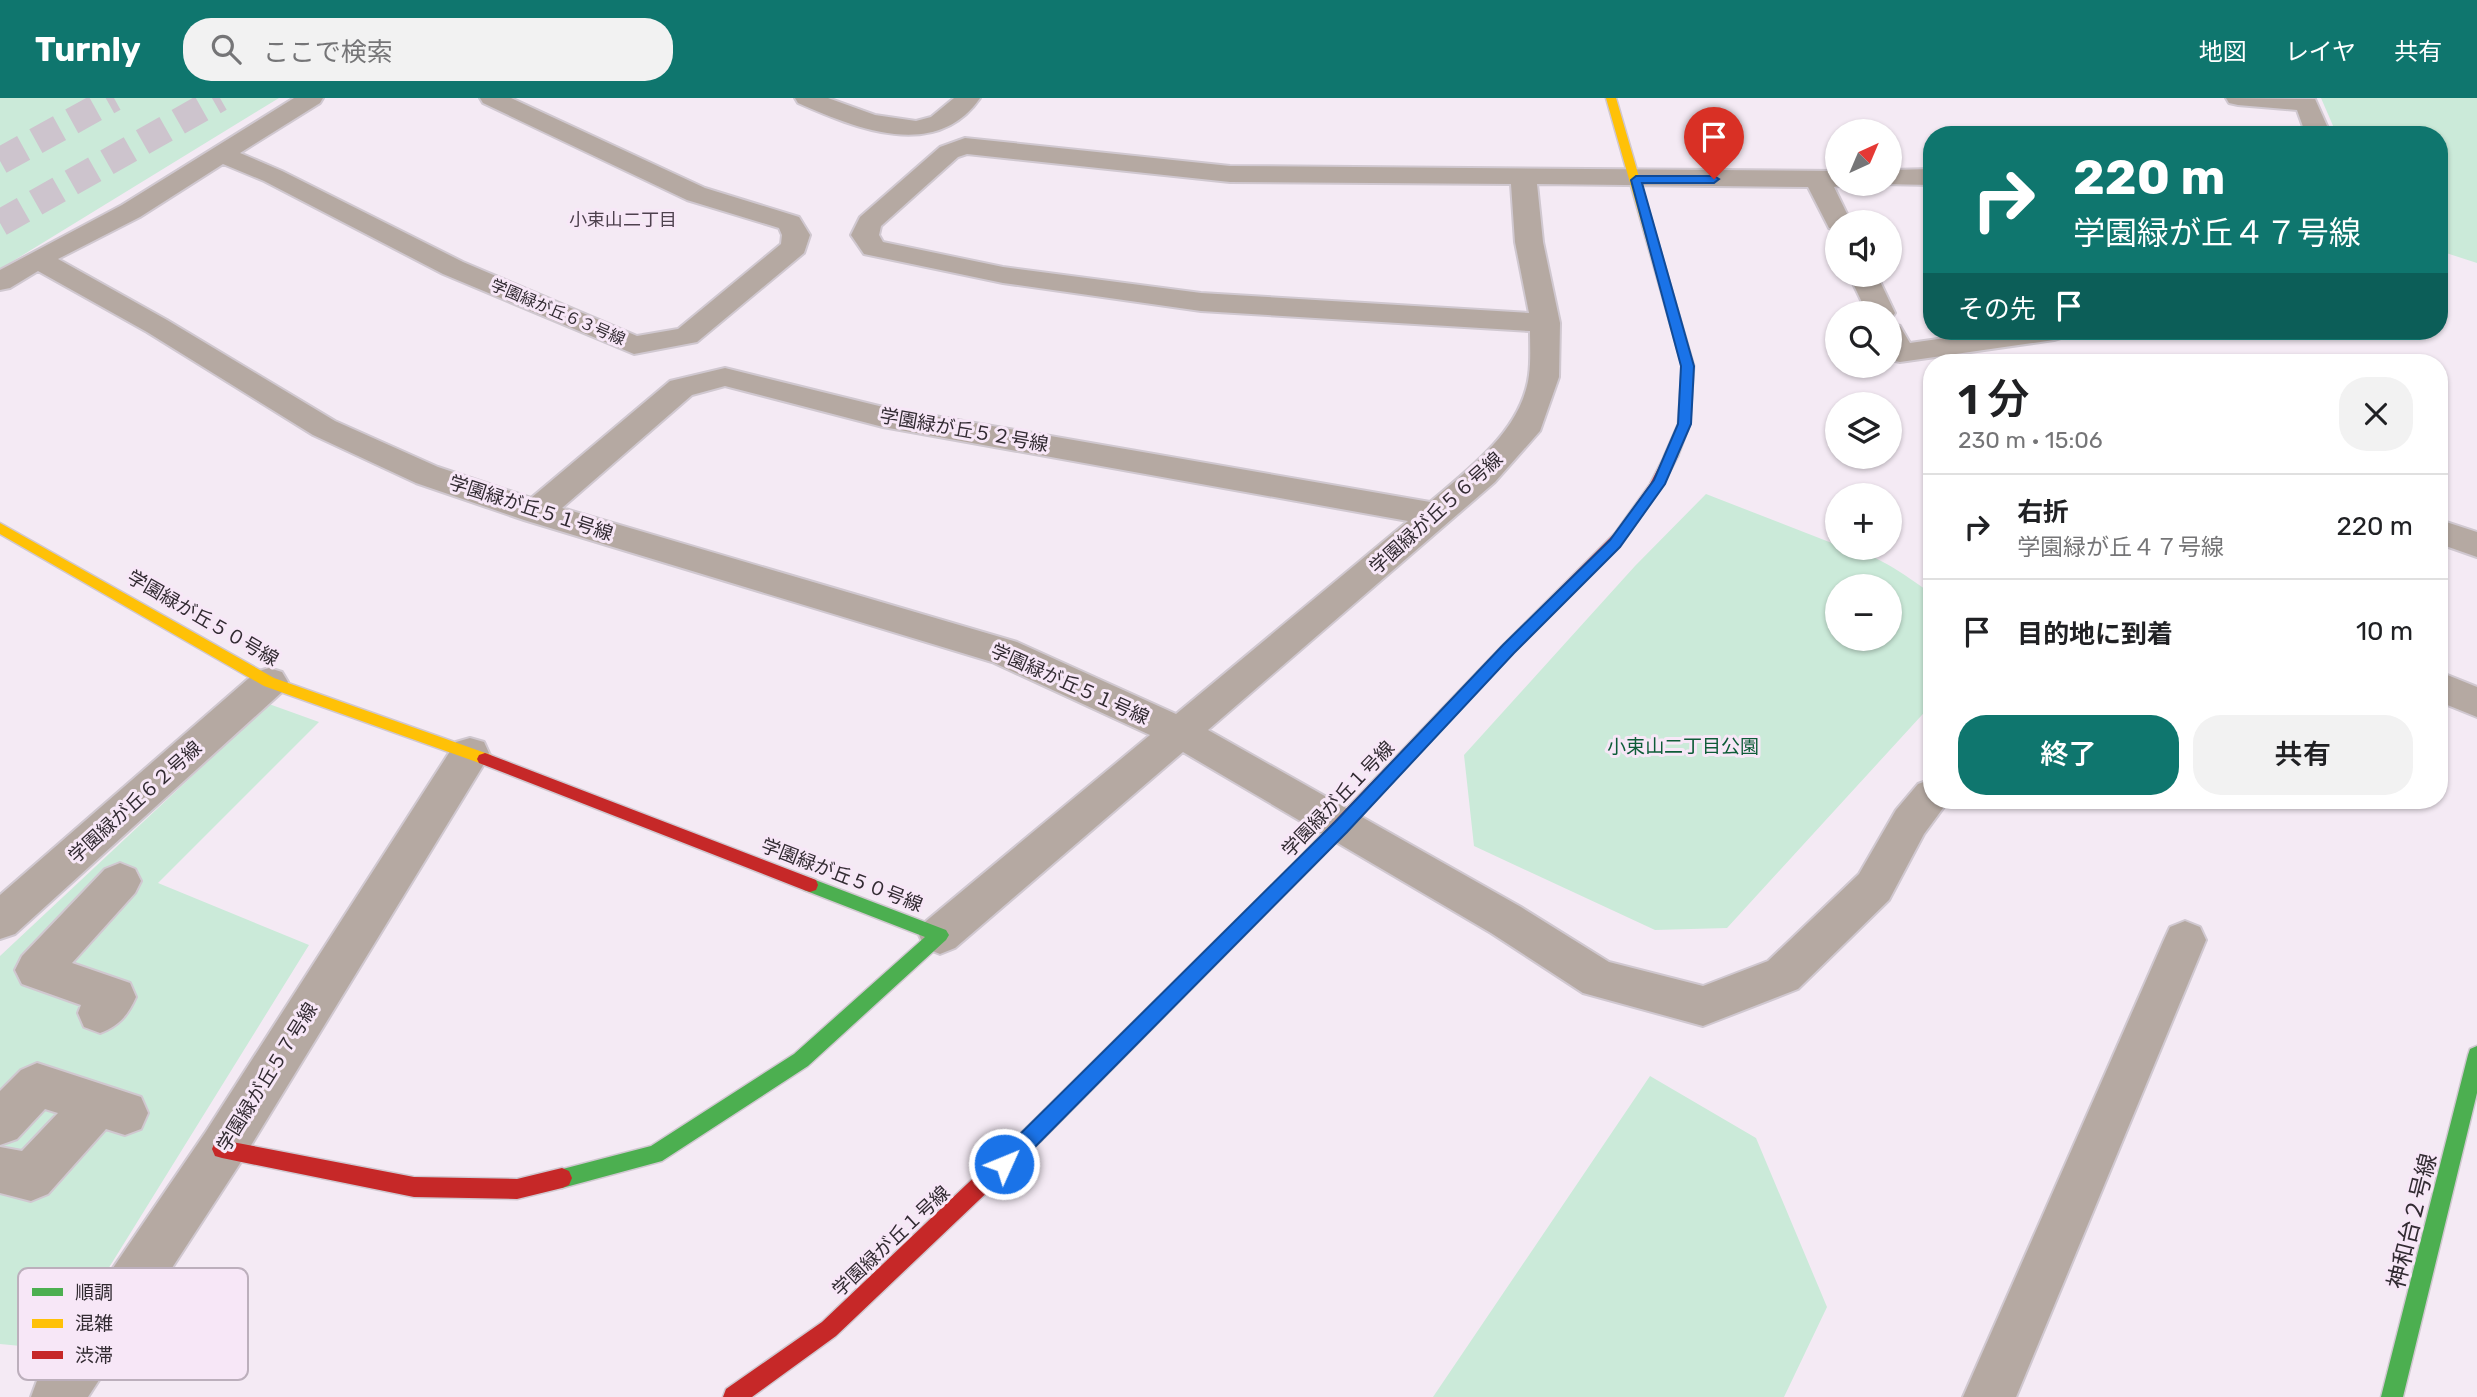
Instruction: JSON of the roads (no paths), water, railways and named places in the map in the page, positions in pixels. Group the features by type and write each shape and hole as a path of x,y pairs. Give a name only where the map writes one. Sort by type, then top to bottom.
{"street":[{"path":"0,282 37,259 131,211 311,98"},
{"name":"学園緑が丘６３号線","path":"220,154 273,176 453,268 634,345 687,336 794,247 796,235 790,223 696,194 492,98"},
{"path":"807,98 897,127 928,127 943,119 968,98"},
{"name":"学園緑が丘１号線","path":"734,1397 839,1320 1023,1145 1341,827 1508,649 1615,543 1660,481 1684,424 1688,366 1611,98"},
{"path":"2238,98 2306,104 2315,126"},
{"path":"1545,323 1201,302 1003,275 874,248 865,235 869,223 949,152 965,146 1230,174 1636,180 1825,179"},
{"path":"1902,178 1923,177"},
{"name":"学園緑が丘５６号線","path":"940,935 1437,515 1484,474 1524,431 1544,377 1545,323 1529,242 1524,178"},
{"name":"学園緑が丘５１号線","path":"37,259 157,326 324,428 427,475 536,512 1004,652 1180,732 1506,920 1598,979 1703,1006 1783,975 1874,887 1910,822 1923,806"},
{"path":"1902,353 1991,340"},
{"name":"学園緑が丘５２号線","path":"536,512 681,388 725,377 883,417 1437,515"},
{"name":"学園緑が丘５０号線","path":"0,528 269,681 470,753 940,935"},
{"path":"2448,535 2477,545"},
{"name":"学園緑が丘６２号線","path":"7,905 269,681"},
{"path":"2448,690 2477,703"},
{"name":"学園緑が丘５７号線","path":"143,1268 222,1149 470,753"},
{"path":"100,1013 114,997 30,968 120,881"},
{"path":"222,1149 414,1187 517,1189 654,1154 801,1060 940,935"},
{"path":"1989,1397 2185,940"},
{"name":"神和台２号線","path":"2392,1397 2477,1055"},
{"path":"0,1123 44,1074 112,1108 16,1181"},
{"name":"学園緑が丘５７号線","path":"57,1397 68,1380"}],"tunnel":[{"path":"0,161 114,98"},
{"path":"0,223 220,98"}],"district":[{"name":"小束山二丁目","path":"623,220"}],"park label":[{"name":"小束山二丁目公園","path":"1683,746"}]}
